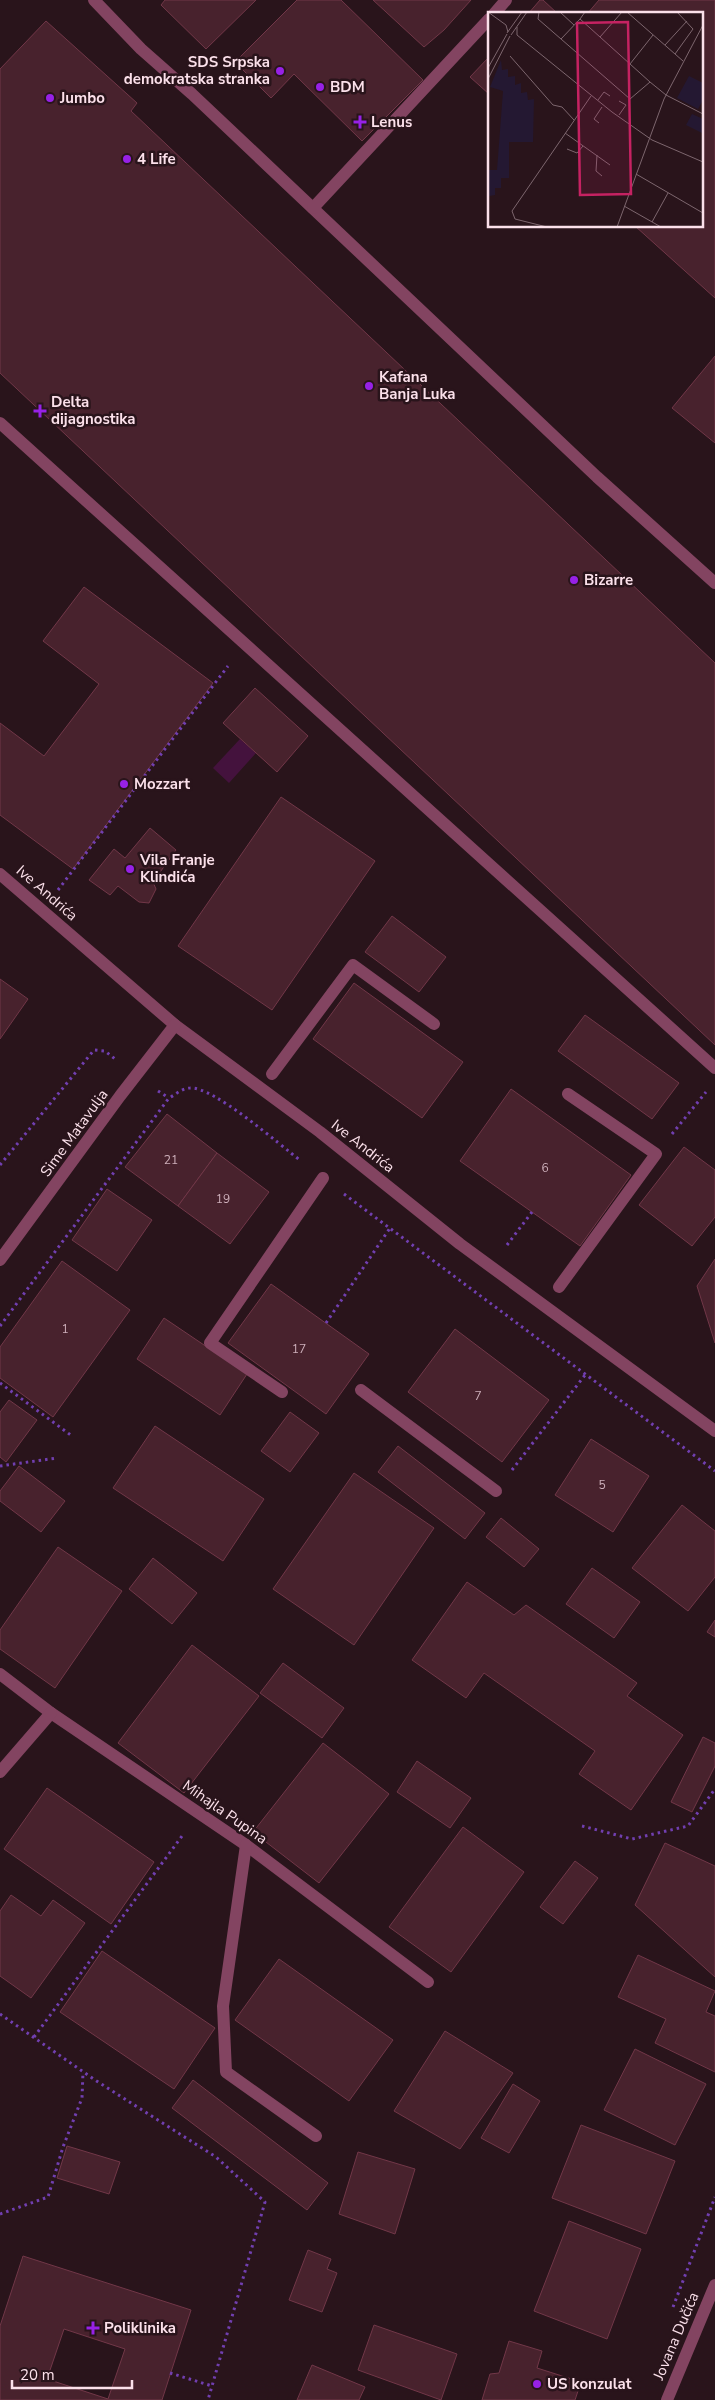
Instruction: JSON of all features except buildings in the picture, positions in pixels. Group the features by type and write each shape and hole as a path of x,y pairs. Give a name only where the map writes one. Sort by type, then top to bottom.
{"street":[{"path":"94,0 141,49 313,208 597,477 715,583"},
{"path":"496,12 506,0"},
{"path":"313,208 488,20"},
{"path":"0,423 715,1068"},
{"name":"Ive Andrića","path":"0,874 175,1025 320,1132 460,1244 715,1431"},
{"path":"272,1074 353,965 434,1024"},
{"name":"Sime Matavulja","path":"0,1260 175,1025"},
{"path":"559,1287 656,1154 568,1094"},
{"path":"282,1392 210,1343 323,1178"},
{"path":"361,1390 496,1491"},
{"name":"Mihajla Pupina","path":"0,1674 51,1713 246,1845 428,1982"},
{"path":"0,1772 51,1713"},
{"path":"246,1845 223,2006 226,2072 316,2136"},
{"name":"Jovana Dučića","path":"667,2400 715,2285"}],"path":[{"path":"43,911 227,667"},
{"path":"0,1165 94,1050 105,1051 136,1076 170,1098"},
{"path":"0,1326 170,1098 190,1087 209,1092 715,1472"},
{"path":"656,1154 709,1088"},
{"path":"505,1248 532,1212"},
{"path":"326,1323 390,1228"},
{"path":"496,1491 585,1375"},
{"path":"0,1383 72,1436"},
{"path":"0,1466 57,1458"},
{"path":"582,1826 632,1839 688,1826 715,1789"},
{"path":"34,2037 198,1813"},
{"path":"0,2014 83,2072 216,2157 265,2202 208,2400"},
{"path":"0,2214 48,2197 63,2148 82,2098 83,2072"},
{"path":"673,2308 715,2197"},
{"path":"170,2373 212,2386"}],"shaded area":[{"path":"240,739 256,753 229,783 213,768"}],"place":[{"name":"SDS Srpska demokratska stranka","path":"280,71"},
{"name":"BDM","path":"320,87"},
{"name":"Jumbo","path":"50,98"},
{"name":"Lenus","path":"360,122"},
{"name":"4 Life","path":"127,159"},
{"name":"Kafana Banja Luka","path":"369,386"},
{"name":"Delta dijagnostika","path":"40,411"},
{"name":"Bizarre","path":"574,580"},
{"name":"Mozzart","path":"124,784"},
{"name":"Vila Franje Klindića","path":"130,869"},
{"name":"Poliklinika","path":"93,2328"},
{"name":"US konzulat","path":"537,2384"}]}
